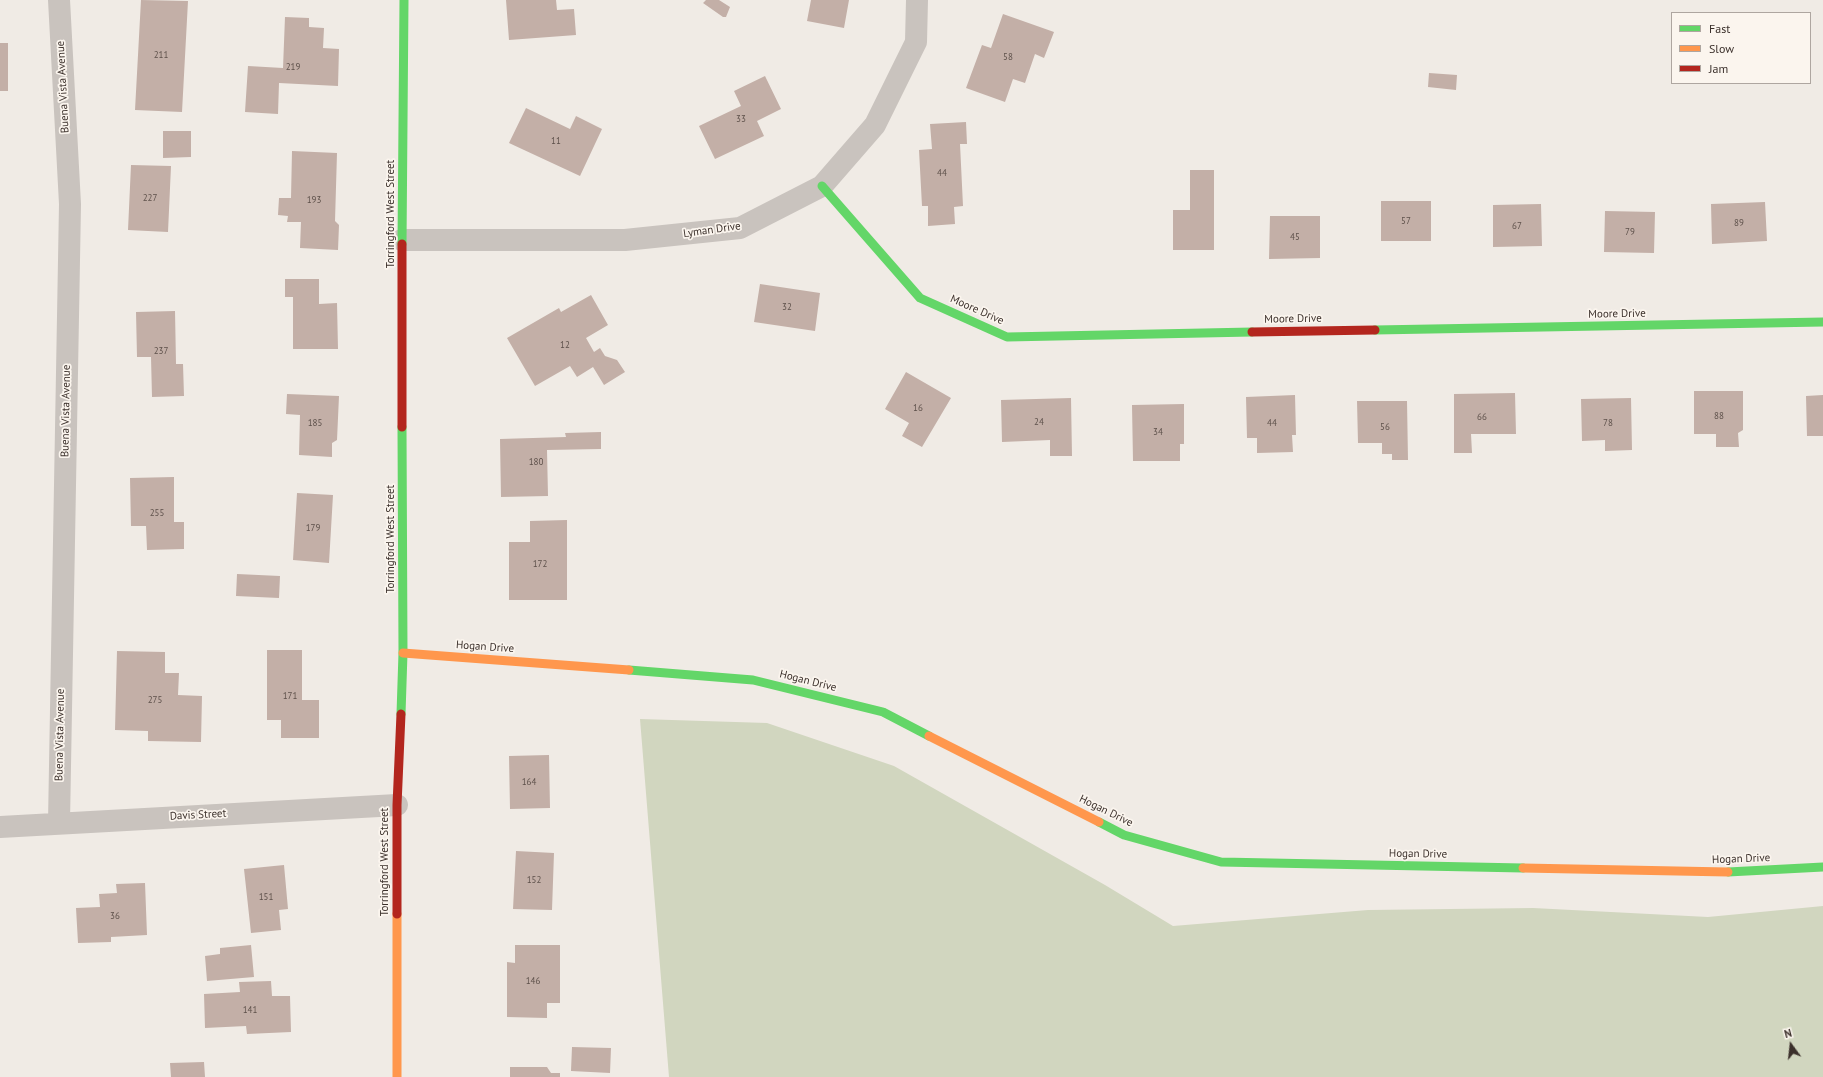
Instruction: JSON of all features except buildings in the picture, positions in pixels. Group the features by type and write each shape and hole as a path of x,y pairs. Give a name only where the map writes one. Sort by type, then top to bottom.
{"street":[{"name":"Buena Vista Avenue","path":"58,0 70,204 59,822"},
{"name":"Torringford West Street","path":"397,1077 396,805 403,653 402,240 404,0"},
{"name":"Lyman Drive","path":"402,240 625,240 740,228 822,186 876,125 916,42 917,0"},
{"name":"Moore Drive","path":"822,186 920,298 1007,337 1823,322"},
{"name":"Hogan Drive","path":"403,653 754,680 883,712 1124,835 1221,862 1724,872 1823,867"},
{"name":"Davis Street","path":"0,827 59,822 396,805"}],"green space":[{"path":"640,719 767,723 894,766 1105,885 1173,926 1368,910 1533,908 1708,917 1823,906 1823,1077 669,1077"}],"traffic: fast":[{"path":"402,244 404,0"},
{"path":"822,186 920,298 1007,337 1252,332"},
{"path":"1375,330 1823,322"},
{"path":"401,714 403,653 402,427"},
{"path":"629,670 753,680 883,712 929,736"},
{"path":"1099,822 1124,835 1221,862 1523,868"},
{"path":"1728,872 1823,867"}],"traffic: slow":[{"path":"403,653 629,670"},
{"path":"929,736 1099,822"},
{"path":"1523,868 1728,872"},
{"path":"397,914 397,1077"}],"traffic: jam":[{"path":"402,244 402,427"},
{"path":"1252,332 1375,330"},
{"path":"397,914 397,805 401,714"}]}
